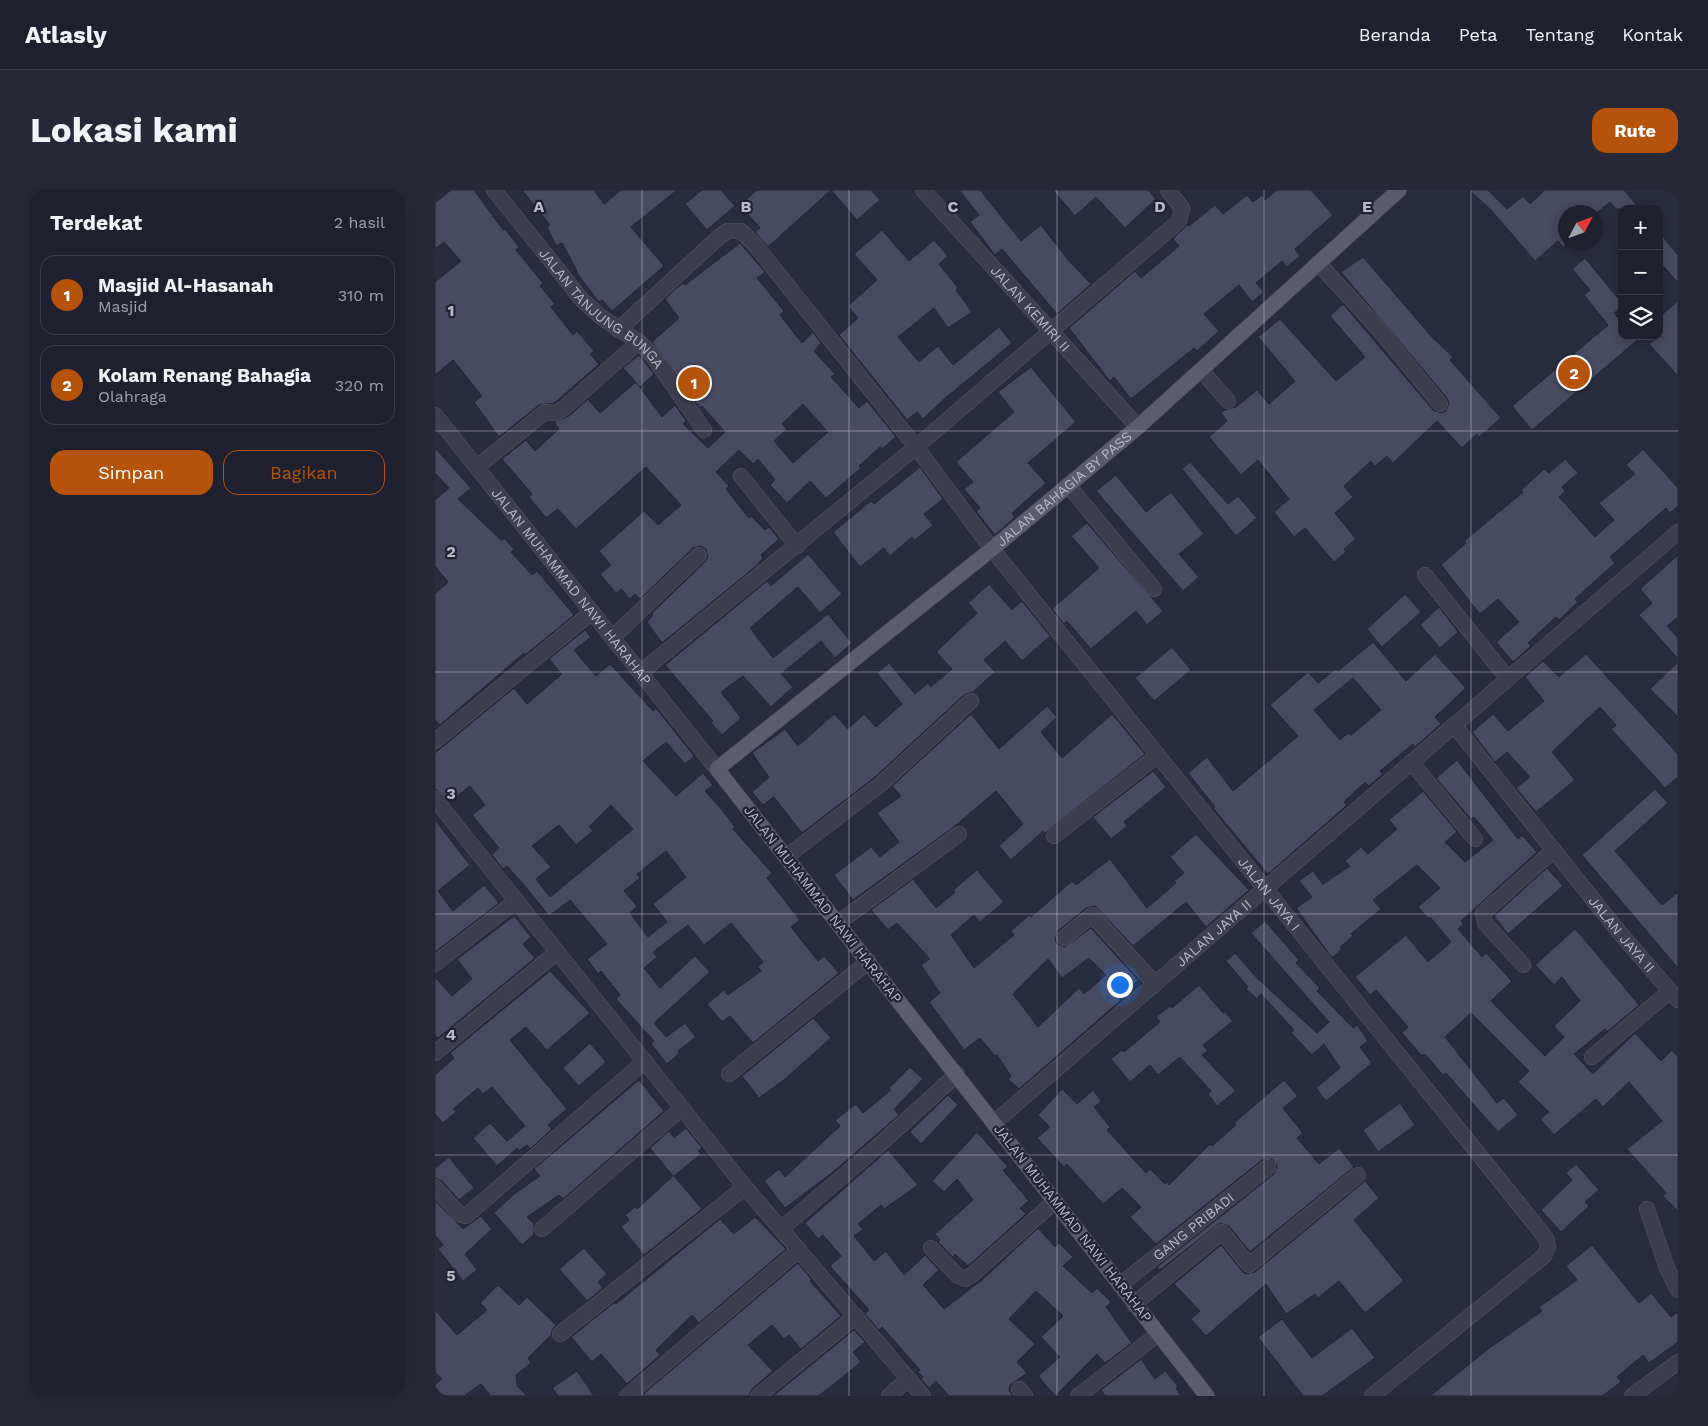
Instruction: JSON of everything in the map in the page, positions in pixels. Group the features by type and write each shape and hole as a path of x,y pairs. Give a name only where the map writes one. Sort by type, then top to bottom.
{"main road":[{"name":"JALAN BAHAGIA BY PASS","path":"717,769 992,549 1138,426 1396,191"},
{"name":"JALAN MUHAMMAD NAWI HARAHAP","path":"717,769 995,1122 1207,1396"}],"street":[{"name":"JALAN TANJUNG BUNGA","path":"494,190 583,301 618,330 639,342 652,355 704,430"},
{"name":"JALAN KEMIRI II","path":"923,190 1138,426"},
{"path":"640,673 797,546 1051,332 1179,221 1182,208 1168,190"},
{"name":"JALAN JAYA I","path":"618,330 719,237 727,231 741,231 756,246 915,447 992,549 1546,1238 1548,1247 1544,1256 1372,1396"},
{"path":"1318,263 1376,326 1440,404"},
{"path":"477,468 545,412 558,412 564,408 639,342"},
{"path":"1201,370 1228,401"},
{"name":"JALAN MUHAMMAD NAWI HARAHAP","path":"436,417 717,769"},
{"path":"741,476 797,546"},
{"path":"1068,485 1155,589"},
{"name":"JALAN JAYA II","path":"995,1122 1678,532"},
{"path":"612,638 699,555"},
{"path":"1425,575 1508,679"},
{"path":"435,741 592,612"},
{"path":"786,857 881,784 971,701"},
{"name":"JALAN JAYA II","path":"1453,725 1674,996"},
{"path":"1054,836 1158,755"},
{"path":"1411,762 1475,839"},
{"path":"435,799 745,1187 923,1396"},
{"path":"839,923 959,834"},
{"path":"1523,965 1485,923 1483,914 1554,850"},
{"path":"435,964 516,901"},
{"path":"1064,938 1092,915 1155,984"},
{"path":"435,1053 557,952"},
{"path":"729,1074 869,961"},
{"path":"1592,1057 1674,996"},
{"path":"435,1187 459,1214 466,1216 645,1061"},
{"path":"781,1228 876,1148 957,1074"},
{"path":"542,1230 682,1108"},
{"name":"GANG PRIBADI","path":"1120,1285 1267,1167"},
{"path":"1134,1304 1222,1232 1249,1265 1358,1175"},
{"path":"560,1334 745,1187"},
{"path":"931,1248 958,1276 965,1279 1055,1201"},
{"path":"1647,1209 1667,1268 1678,1290"},
{"path":"627,1396 799,1250"},
{"path":"758,1396 856,1316"},
{"path":"1078,1396 1158,1334"},
{"path":"1632,1396 1678,1362"},
{"path":"889,1396 908,1379"}],"building":[{"path":"451,190 474,190 503,230 505,229 519,247 516,250 543,283 540,286 555,304 551,307 573,335 577,331 594,351 590,354 599,364 554,403 539,405 499,437 474,402 482,396 453,360 435,375 435,282 461,261 444,242 435,249 435,203"},
{"path":"522,190 594,190 604,204 621,190 677,190 631,227 664,266 612,311 602,300 599,302 576,272 562,243 556,246 547,227 550,225"},
{"path":"702,190 721,190 735,206 707,230 685,204"},
{"path":"757,190 831,190 768,247 755,232 760,228 740,205"},
{"path":"831,190 871,190 880,200 857,220"},
{"path":"959,190 980,190 1021,241 1041,225 1069,261 1091,284 1057,314 1002,249 995,255 970,222 979,215"},
{"path":"1053,190 1148,190 1156,199 1125,228 1096,197 1075,216"},
{"path":"1277,190 1311,190 1333,215 1295,249 1300,256 1287,267 1282,261 1256,283 1264,292 1252,302 1239,285 1204,314 1219,331 1197,351 1194,348 1131,399 1114,377 1110,381 1069,328 1135,271 1141,278 1179,246 1173,239 1188,224 1189,226 1215,205 1223,214 1247,195 1253,202 1262,195 1265,200"},
{"path":"1469,190 1488,190 1507,209 1523,196 1530,204 1545,190 1624,190 1637,205 1618,205 1618,209 1616,209 1610,202 1603,208 1603,205 1558,205 1558,241 1535,261 1491,210"},
{"path":"882,230 909,261 934,240 948,256 939,264 958,288 956,290 972,312 948,328 934,308 898,337 919,362 938,346 953,365 999,327 1012,343 923,419 917,412 907,420 839,335 858,318 848,306 877,280 854,254"},
{"path":"1663,237 1678,255 1678,283 1663,266"},
{"path":"740,243 765,272 757,278 784,311 780,315 802,343 813,332 821,343 814,351 835,374 831,377 859,408 867,401 896,437 882,449 880,447 859,466 861,468 826,498 810,481 787,503 770,485 775,480 758,459 753,464 739,450 716,472 729,486 726,489 749,518 751,516 765,530 769,527 779,539 761,555 763,558 755,567 662,643 647,622 653,615 652,613 705,562 708,557 706,549 701,546 693,548 640,599 635,594 630,599 621,589 616,593 600,574 611,565 599,551 644,511 658,525 681,505 646,467 576,529 558,509 546,518 529,497 532,494 502,459 526,440 535,451 559,429 554,422 569,416 588,399 600,413 636,382 662,417 675,405 686,421 683,424 708,448 725,432 702,406 700,408 652,342 679,318 665,299 678,287 684,283 685,285","holes":["803,404 828,432 793,463 774,441 787,429 782,424"]},
{"path":"1363,257 1431,336 1453,357 1450,360 1501,418 1479,437 1477,434 1462,448 1437,421 1393,463 1387,456 1375,466 1371,461 1344,486 1353,497 1335,513 1356,539 1344,549 1346,552 1334,562 1305,528 1294,537 1274,512 1289,499 1258,460 1241,475 1209,437 1227,421 1221,413 1225,410 1236,407 1257,390 1269,404 1295,381 1258,337 1280,319 1336,381 1365,357 1330,316 1343,304 1433,410 1441,413 1446,411 1449,403 1447,398 1341,272"},
{"path":"1585,258 1618,298 1618,310 1614,313 1618,316 1618,340 1637,340 1532,430 1512,406 1608,325 1584,295 1590,290 1572,269"},
{"path":"1678,301 1678,376 1649,344 1654,340 1663,340 1663,314"},
{"path":"639,355 654,374 640,387 623,368"},
{"path":"1031,367 1076,422 1028,463 1046,483 1012,513 1015,517 995,535 976,511 980,508 964,489 973,482 956,462 1014,412 998,392"},
{"path":"435,448 471,488 458,499 502,541 504,538 514,549 511,552 532,575 537,571 574,615 525,655 524,653 440,725 435,720 435,594 448,582 435,566 435,500 449,488 435,473"},
{"path":"1643,449 1678,488 1678,506 1670,513 1666,508 1610,557 1615,563 1575,599 1578,602 1559,620 1556,617 1528,643 1531,646 1513,662 1496,642 1519,622 1498,599 1480,614 1441,565 1466,543 1464,541 1523,492 1521,490 1544,469 1549,473 1565,459 1578,473 1562,487 1565,491 1559,497 1595,537 1614,520 1599,503 1635,474 1626,465"},
{"path":"1190,462 1228,504 1238,496 1257,518 1236,536 1182,469"},
{"path":"920,467 943,499 924,514 933,525 915,540 912,537 890,556 884,548 860,567 833,532 871,501 874,504"},
{"path":"1116,475 1146,512 1171,492 1204,534 1179,554 1199,577 1183,591 1096,491"},
{"path":"1087,523 1163,611 1147,625 1136,611 1091,649 1067,621 1064,624 1052,609 1099,568 1071,536"},
{"path":"808,554 842,594 820,613 798,587 750,628 773,658 828,614 852,643 835,658 821,641 781,674 793,687 771,707 743,676 721,692 741,718 722,735 711,723 713,721 665,665 767,581 771,586"},
{"path":"1678,555 1678,617 1667,626 1678,638 1678,659 1639,615 1652,603 1640,589"},
{"path":"989,584 1012,610 1022,601 1050,636 1022,661 1005,641 984,660 995,672 973,692 965,694 875,777 802,833 774,797 763,805 752,792 769,777 752,753 785,729 798,746 834,714 848,729 864,714 876,727 902,704 877,673 889,663 915,694 928,683 931,687 952,669 936,652 977,613 968,603"},
{"path":"1405,594 1421,612 1382,647 1367,629"},
{"path":"1439,607 1458,632 1440,648 1420,625"},
{"path":"585,630 591,637 574,650 596,676 610,664 653,711 656,708 694,756 685,764 666,742 643,761 676,796 703,773 713,785 705,791 735,827 733,829 772,873 767,878 800,920 791,927 818,961 824,956 839,973 753,1043 730,1016 722,1022 707,1004 724,990 728,995 761,971 758,967 763,962 731,923 704,945 688,925 653,952 657,957 644,968 660,988 695,956 710,972 654,1023 666,1037 685,1023 696,1037 678,1051 680,1053 667,1064 651,1044 654,1041 616,999 620,995 601,971 598,974 587,959 607,944 570,900 549,916 507,866 503,869 492,855 499,848 472,815 485,805 470,786 450,802 435,789 435,753 514,688 527,704 562,674 549,659","holes":["611,805 633,829 550,897 536,879 551,867 532,846 559,825 576,845 593,831 589,827","666,851 686,877 653,904 667,922 648,937 630,913 637,906 624,891 640,878 637,874"]},
{"path":"1373,642 1406,681 1435,654 1466,688 1435,717 1441,724 1415,747 1413,744 1380,771 1383,774 1369,786 1365,782 1344,802 1347,805 1268,874 1213,808 1215,807 1188,773 1207,757 1233,791 1298,736 1270,705 1308,672 1318,683 1336,669 1338,671","holes":["1353,678 1381,710 1351,735 1348,733 1340,740 1314,710"]},
{"path":"1172,647 1191,670 1154,701 1135,678"},
{"path":"1586,654 1678,754 1678,777 1665,788 1611,729 1616,725 1600,707 1552,752 1575,780 1536,812 1516,788 1530,777 1507,752 1495,762 1472,732 1493,714 1508,731 1544,701 1525,677 1543,661 1559,677"},
{"path":"1678,662 1678,717 1650,689"},
{"path":"1047,706 1057,717 1041,732 1062,758 1112,714 1145,754 1045,833 1043,831 1011,860 999,846 1023,824 996,791 955,826 853,900 834,875 871,847 880,857 899,842 877,813 901,796 892,786 971,714 999,749"},
{"path":"1457,760 1518,839 1522,835 1537,852 1461,921 1464,924 1458,929 1482,957 1486,953 1512,981 1491,1001 1545,1056 1564,1037 1554,1026 1580,1001 1562,977 1554,985 1535,965 1575,929 1639,1005 1607,1032 1605,1029 1574,1054 1593,1074 1635,1033 1661,1061 1672,1050 1678,1057 1678,1211 1663,1196 1666,1193 1627,1149 1662,1121 1629,1082 1603,1107 1596,1099 1554,1135 1540,1119 1549,1112 1518,1082 1529,1071 1471,1013 1445,1037 1497,1103 1504,1098 1518,1115 1498,1132 1446,1073 1443,1075 1425,1054 1422,1056 1402,1033 1408,1027 1376,990 1370,995 1355,977 1406,935 1428,962 1451,942 1430,917 1429,919 1418,907 1440,888 1417,865 1373,900 1381,909 1351,934 1353,936 1340,947 1342,949 1332,958 1296,908 1312,897 1299,881 1313,871 1323,884 1350,866 1345,861 1361,847 1368,854 1397,829 1389,820 1423,791 1457,832 1445,842 1465,862 1493,840 1474,817 1471,819 1436,778"},
{"path":"1153,771 1166,787 1124,822 1127,826 1111,839 1093,817"},
{"path":"1655,789 1668,803 1615,851 1662,905 1678,892 1678,968 1582,855"},
{"path":"435,820 470,865 438,891 453,911 484,885 499,903 435,952"},
{"path":"1196,834 1249,890 1206,927 1186,902 1133,946 1095,906 1086,908 1058,931 1055,940 1057,944 1065,947 1091,928 1138,980 1120,998 1121,1000 1019,1089 1008,1079 1011,1076 997,1055 995,1056 980,1038 964,1050 929,1002 940,993 921,965 930,959 897,923 888,930 871,910 913,879 936,908 955,892 953,890 977,870 1004,902 980,922 974,915 951,935 974,968 1014,935 1011,931 1029,915 1031,917 1072,881 1076,885 1110,859 1147,908 1176,883 1174,881 1184,873 1170,857","holes":["1089,958 1106,975 1084,994 1079,988 1038,1027 1013,994 1048,959 1062,978"]},
{"path":"1547,868 1563,886 1508,934 1494,916"},
{"path":"514,916 531,937 523,944 535,958 438,1038 435,1035 435,977 452,996 472,979 457,959"},
{"path":"1265,921 1299,960 1296,963 1320,988 1317,991 1353,1028 1357,1025 1368,1041 1360,1047 1372,1063 1326,1101 1316,1088 1340,1068 1324,1044 1312,1055 1291,1033 1294,1030 1261,994 1257,999 1246,989 1248,987 1226,961 1235,953 1257,978 1317,1033 1329,1022 1251,933"},
{"path":"550,971 590,1013 547,1050 526,1027 510,1040 567,1109 548,1125 552,1129 530,1149 527,1145 519,1151 517,1148 497,1166 473,1138 490,1123 507,1141 525,1126 492,1087 483,1094 478,1088 453,1109 456,1112 443,1123 435,1114 435,1075 454,1058 450,1053"},
{"path":"1199,985 1223,1013 1225,1012 1233,1021 1203,1045 1208,1051 1202,1055 1236,1091 1217,1106 1208,1094 1211,1091 1180,1057 1158,1075 1150,1065 1130,1082 1111,1059 1122,1050 1124,1052 1160,1022 1156,1017 1170,1006 1172,1008"},
{"path":"813,1018 831,1038 785,1079 759,1098 742,1076"},
{"path":"590,1043 606,1062 579,1086 563,1068"},
{"path":"910,1067 923,1079 894,1109 899,1115 833,1172 785,1208 764,1181 779,1169 785,1177 840,1126 835,1120 856,1104 863,1113 891,1090 889,1088"},
{"path":"639,1080 664,1111 563,1199 559,1195 527,1217 534,1224 534,1234 522,1245 494,1213 514,1194 540,1176 534,1169"},
{"path":"1284,1080 1298,1096 1283,1108 1303,1133 1297,1138 1319,1164 1339,1148 1354,1167 1250,1252 1229,1226 1220,1223 1160,1270 1157,1267 1274,1174 1277,1166 1272,1159 1262,1160 1156,1244 1130,1217 1141,1207 1122,1188 1103,1204 1067,1164 1064,1167 1037,1138 1050,1127 1038,1115 1062,1089 1077,1104 1093,1090 1101,1101 1094,1107 1110,1127 1107,1130 1146,1173 1150,1169 1165,1184 1167,1182 1169,1185 1210,1144 1212,1146 1236,1125 1234,1123"},
{"path":"948,1095 958,1105 921,1144 910,1132"},
{"path":"1400,1103 1415,1125 1378,1152 1363,1130"},
{"path":"686,1128 702,1148 698,1151 701,1154 674,1176 702,1209 644,1255 621,1227 629,1220 625,1215 635,1207 637,1209 673,1176 650,1148 669,1131 674,1138"},
{"path":"977,1132 1008,1167 1003,1170 1029,1201 1020,1208 1026,1214 968,1266 955,1254 953,1257 938,1242 940,1240 935,1234 973,1200 957,1179 944,1192 932,1181"},
{"path":"888,1150 918,1185 884,1209 881,1205 858,1224 863,1229 854,1236 874,1261 886,1251 904,1275 925,1255 939,1270 923,1285 944,1309 982,1280 1038,1228 1055,1247 1059,1243 1073,1257 1063,1266 1092,1293 1097,1288 1111,1302 1106,1307 1132,1343 1105,1363 1097,1354 1055,1396 1038,1376 1060,1357 1041,1337 1063,1316 1036,1291 1009,1319 1035,1344 1017,1362 1027,1373 1010,1385 1009,1390 1013,1396 949,1396 936,1381 929,1388 921,1379 923,1377 918,1372 920,1370 882,1327 879,1330 865,1314 869,1310 830,1266 841,1256 823,1235 818,1239 805,1223"},
{"path":"449,1157 474,1188 459,1200 442,1181 435,1178 435,1168"},
{"path":"1576,1164 1599,1190 1585,1202 1589,1206 1561,1232 1541,1210 1572,1180 1566,1173"},
{"path":"1365,1181 1379,1198 1354,1220 1404,1281 1365,1313 1339,1281 1318,1298 1315,1294 1286,1314 1266,1284 1206,1336 1191,1319 1200,1311 1174,1284 1221,1245 1242,1271 1246,1274 1255,1272"},
{"path":"435,1201 463,1229 481,1216 492,1229 465,1254 477,1270 463,1281 438,1249 443,1245 435,1235"},
{"path":"755,1217 786,1249 699,1323 692,1315 656,1350 660,1355 627,1384 601,1354 592,1362 571,1337 615,1302 616,1304 720,1219 734,1234"},
{"path":"1592,1245 1639,1303 1651,1293 1671,1317 1678,1312 1678,1342 1649,1363 1643,1355 1617,1377 1621,1382 1602,1396 1430,1396 1488,1349 1542,1311 1539,1307 1577,1280 1566,1266"},
{"path":"584,1248 607,1274 598,1282 603,1288 587,1301 559,1269"},
{"path":"798,1263 812,1280 810,1281 841,1316 801,1349 789,1335 784,1339 772,1325 748,1345 773,1371 752,1389 749,1396 641,1396"},
{"path":"498,1285 519,1305 527,1297 556,1325 551,1335 528,1358 531,1363 516,1375 517,1386 527,1396 491,1396 481,1384 464,1396 435,1396 435,1385 442,1379 435,1372 435,1310 457,1335 487,1310 480,1303"},
{"path":"1282,1319 1312,1358 1352,1328 1375,1358 1322,1396 1303,1396 1258,1337"},
{"path":"854,1330 865,1342 853,1352 861,1362 834,1384 818,1396 773,1396"},
{"path":"1141,1359 1155,1379 1165,1371 1178,1386 1176,1388 1181,1396 1105,1396 1101,1390"},
{"path":"577,1371 594,1396 558,1396 552,1388"}],"place":[{"name":"Kolam Renang Bahagia","path":"1574,373"},
{"name":"Masjid Al-Hasanah","path":"694,383"}]}
